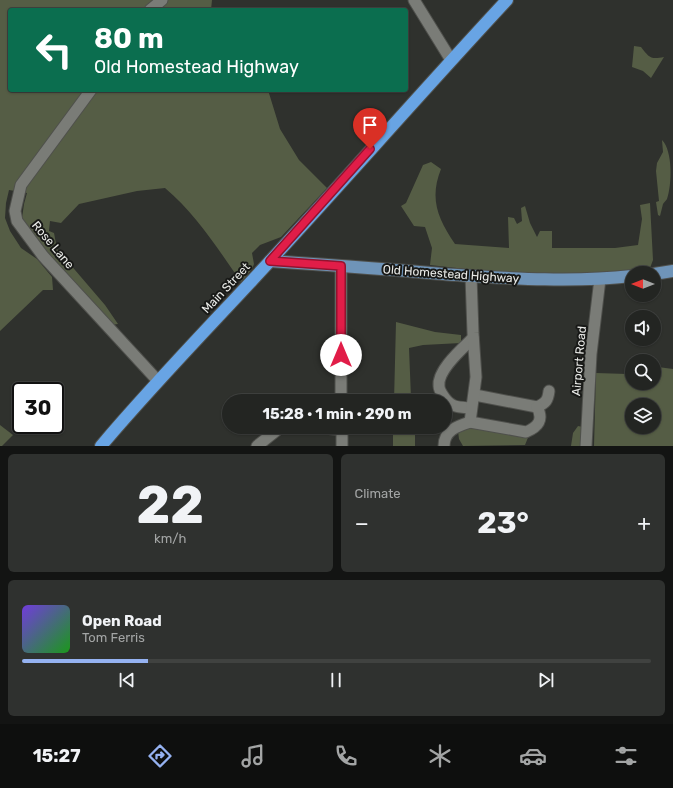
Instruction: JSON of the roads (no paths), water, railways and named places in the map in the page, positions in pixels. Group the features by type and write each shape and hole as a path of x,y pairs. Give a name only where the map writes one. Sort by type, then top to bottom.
{"highway":[{"name":"Main Street","path":"101,446 158,381 270,261 370,149 507,0"}],"main road":[{"name":"Old Homestead Highway","path":"270,261 470,276 552,280 625,277"},
{"path":"661,273 673,271"}],"street":[{"path":"152,8 162,0"},
{"path":"414,0 451,60"},
{"name":"Rose Lane","path":"90,92 21,185 15,211 17,221 43,256 158,381"},
{"path":"341,266 342,394"},
{"path":"470,276 476,377 475,395 470,422"},
{"name":"Airport Road","path":"586,446 591,354 600,279"},
{"path":"472,408 455,407 448,403 441,393 438,385 440,378 448,364 473,338"},
{"path":"475,395 537,407 545,403 548,399 549,391"},
{"path":"444,446 444,441 448,433 456,427 470,422 526,432 534,428 539,423 540,413 537,407"},
{"path":"257,446 272,434"},
{"path":"342,434 342,446"}]}
